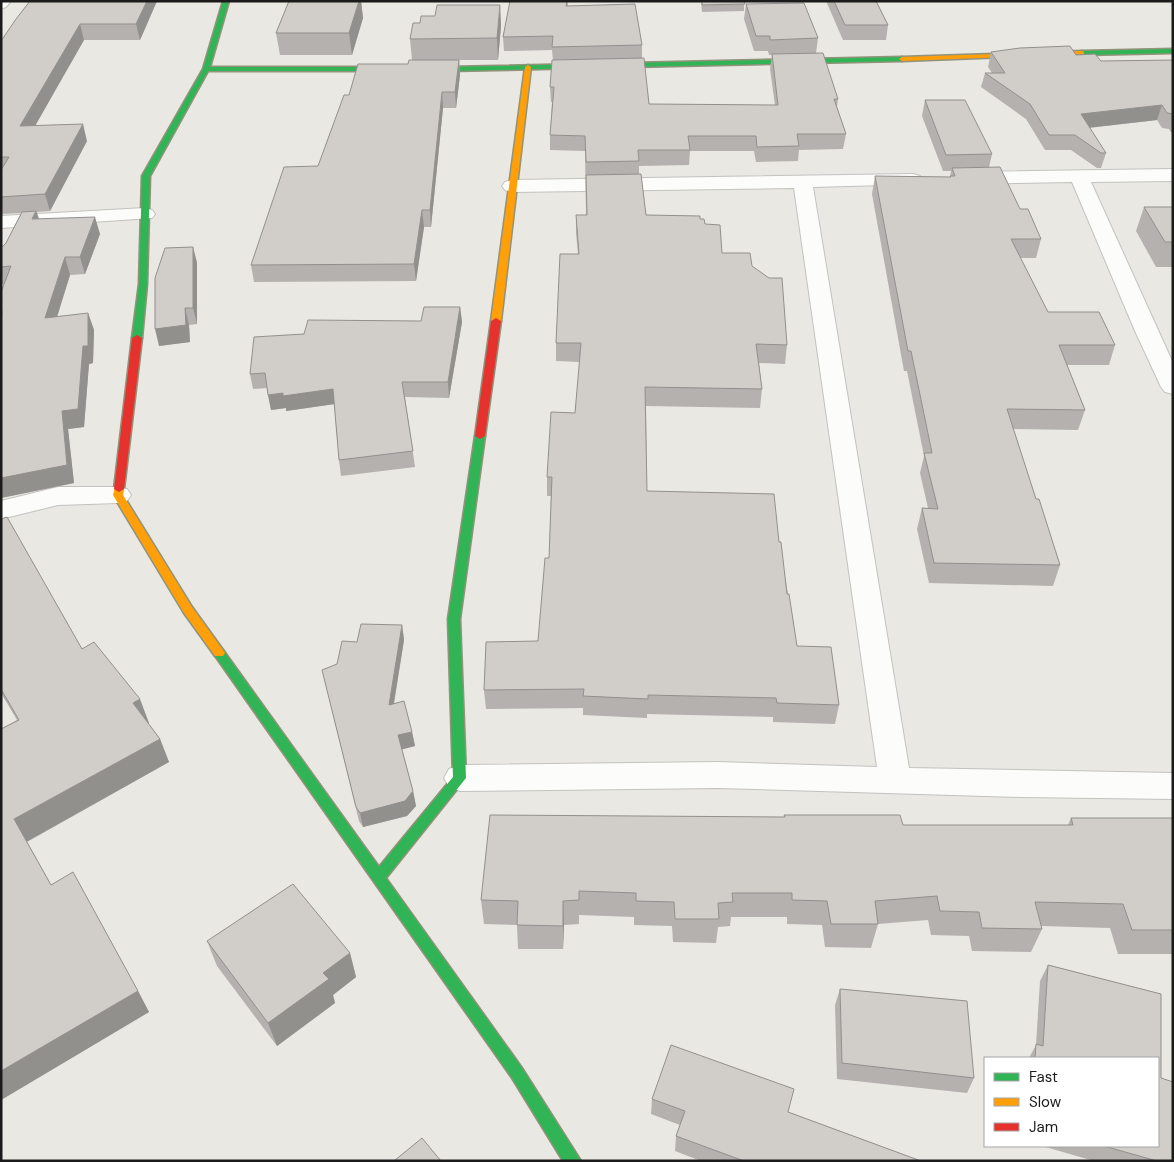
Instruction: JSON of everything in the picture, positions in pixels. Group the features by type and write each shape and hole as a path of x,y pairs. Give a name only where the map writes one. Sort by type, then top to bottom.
{"street":[{"path":"226,1 206,69 146,176 142,284 118,495 188,610 517,1073 573,1161"},
{"path":"206,69 317,70 528,67 1173,51"},
{"path":"378,878 460,778 454,618 493,342 528,67"},
{"path":"951,179 1173,175"},
{"path":"1079,176 1146,331 1173,387"},
{"path":"512,186 931,179"},
{"path":"803,182 895,780"},
{"path":"9,230 146,214"},
{"path":"1,510 58,496 118,495"},
{"path":"460,778 718,775 1173,786"}],"building":[{"path":"30,1 147,1 136,24 80,24 20,126 83,124 45,194 1,197 1,170 9,157 1,157 1,41"},
{"path":"289,1 359,1 349,33 276,33"},
{"path":"510,1 567,1 566,6 635,4 642,45 552,47 553,36 503,37"},
{"path":"702,1 744,1 745,4 702,5"},
{"path":"834,1 876,1 888,25 845,25"},
{"path":"804,3 818,38 770,40 770,36 756,36 746,4"},
{"path":"437,5 500,5 497,38 410,39 413,23 420,23 421,16 435,16"},
{"path":"1070,46 1076,55 1095,54 1101,61 1173,60 1173,114 1167,113 1162,105 1081,114 1106,153 1101,153 1075,135 1049,135 1030,104 985,73 1005,73 991,52 1020,48"},
{"path":"823,53 838,99 834,99 846,134 797,134 799,146 757,147 756,136 688,136 690,150 638,150 639,161 586,162 585,136 550,135 554,87 550,87 552,60 644,58 649,104 778,105 772,54"},
{"path":"409,60 459,60 455,92 442,92 430,210 422,210 414,264 251,265 284,167 318,166 344,95 349,95 358,64 408,64"},
{"path":"925,100 965,100 992,154 946,155"},
{"path":"1000,167 1020,209 1028,209 1041,239 1011,239 1048,312 1099,312 1115,345 1059,345 1085,410 1007,409 1060,565 934,563 922,508 938,509 924,453 932,453 911,351 908,351 875,176 951,177 955,176 952,168"},
{"path":"641,174 646,215 700,216 700,219 704,219 705,224 720,225 722,253 750,253 752,266 769,278 782,278 787,345 756,344 762,389 645,387 647,491 774,494 779,542 781,542 787,594 789,594 797,646 831,647 839,705 777,703 776,698 648,695 648,699 583,696 584,689 484,690 486,642 538,641 545,558 549,558 552,477 547,477 551,412 575,413 581,343 556,343 560,254 579,254 576,215 587,215 586,175"},
{"path":"1144,207 1173,207 1173,242 1165,242"},
{"path":"36,211 32,219 95,217 80,257 65,257 45,318 88,313 88,346 83,346 78,409 62,411 67,465 1,478 1,292 11,266 1,267 1,248 6,243 22,212"},
{"path":"193,247 193,308 185,308 186,325 155,329 155,278 165,248"},
{"path":"424,307 460,307 448,382 402,382 413,451 339,460 333,389 283,396 283,393 268,395 265,373 250,374 254,337 304,334 308,320 421,321"},
{"path":"7,517 82,649 94,642 140,699 133,703 160,739 14,819 51,885 73,872 138,991 1,1071 1,729 19,720 1,689 1,519"},
{"path":"361,624 402,625 389,705 404,701 412,732 398,735 413,791 405,801 360,813 356,807 322,670 337,664 342,641 357,642"},
{"path":"490,815 785,817 784,815 900,815 903,825 1073,825 1071,818 1173,818 1173,930 1132,930 1123,904 1035,902 1042,929 982,928 979,912 940,911 937,896 875,901 878,924 831,924 827,901 792,900 792,893 732,893 733,902 718,903 719,919 675,919 674,902 636,901 636,893 579,891 579,900 563,901 563,926 517,925 518,901 481,900"},
{"path":"293,884 350,953 323,973 329,979 268,1023 207,941"},
{"path":"1048,965 1161,994 1161,1078 1173,1082 1173,1161 1157,1161 1108,1147 1159,1147 1159,1057 1035,1057 1036,1044 1043,1046"},
{"path":"840,989 967,1001 974,1078 842,1063"},
{"path":"671,1045 794,1089 788,1112 921,1161 744,1161 676,1136 685,1111 652,1099"},
{"path":"422,1138 441,1161 394,1161"}],"traffic: fast":[{"path":"137,338 143,284 146,176 206,69 226,1"},
{"path":"1082,53 1173,51"},
{"path":"206,69 448,69 902,59"},
{"path":"378,878 460,778 454,619 480,436"},
{"path":"219,653 517,1073 573,1161"}],"traffic: slow":[{"path":"902,59 1082,53"},
{"path":"496,321 528,67"},
{"path":"119,489 118,495 188,610 219,653"}],"traffic: jam":[{"path":"480,436 496,321"},
{"path":"119,489 137,338"}]}
